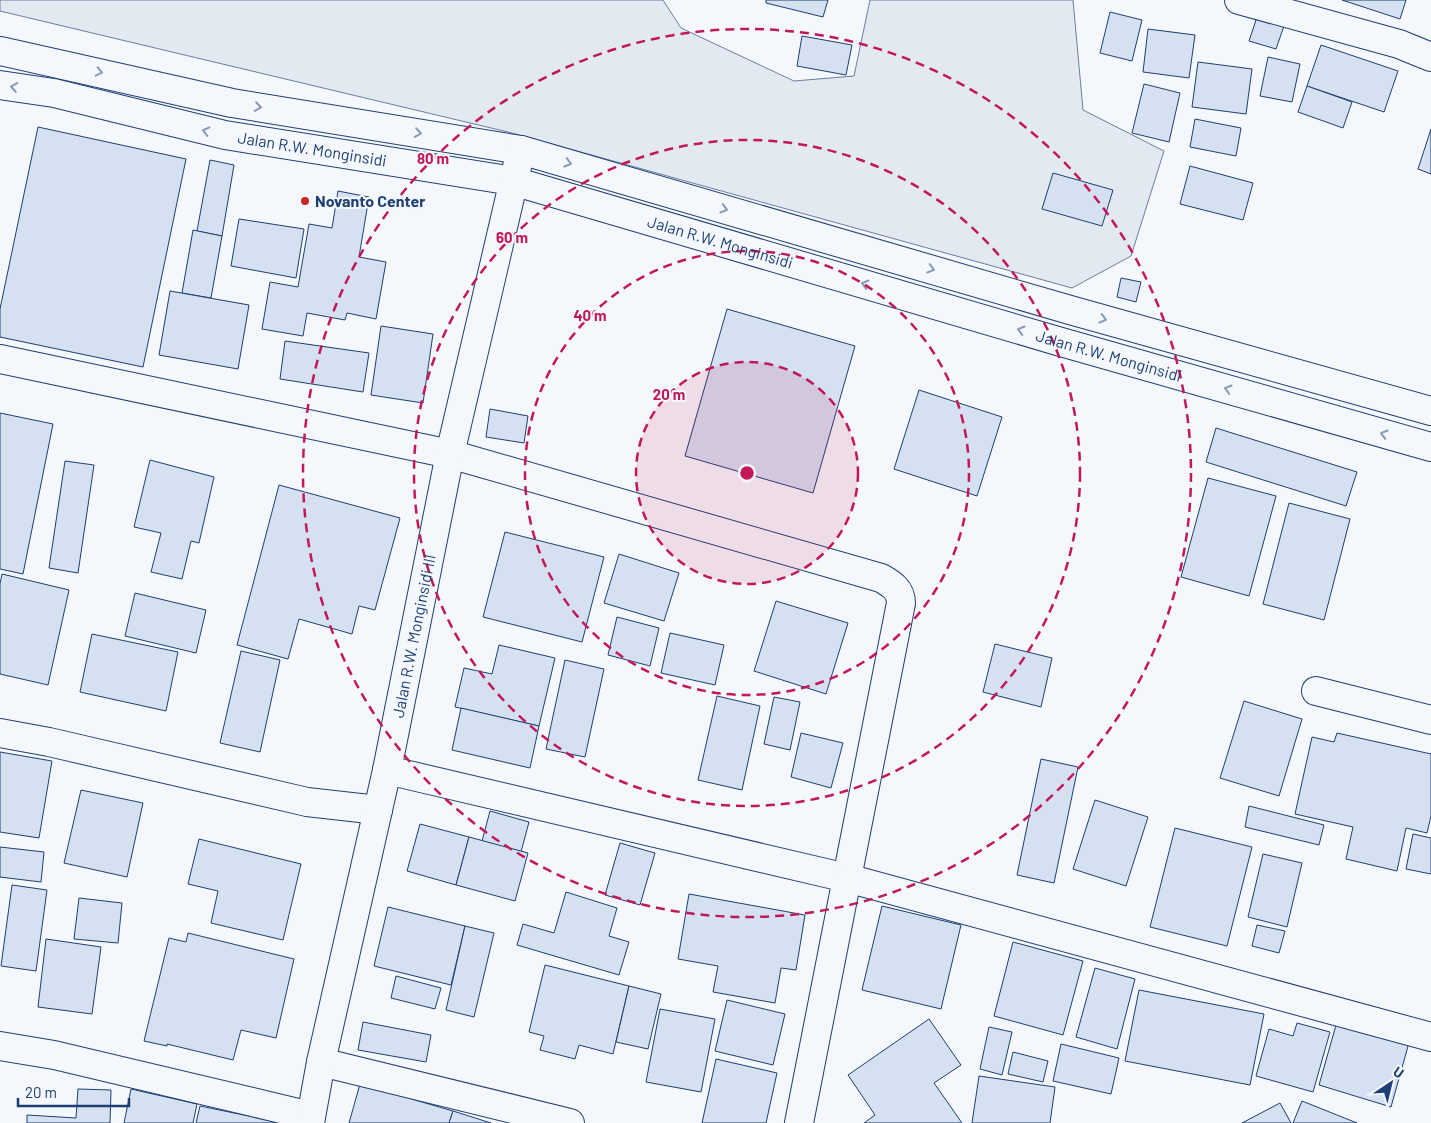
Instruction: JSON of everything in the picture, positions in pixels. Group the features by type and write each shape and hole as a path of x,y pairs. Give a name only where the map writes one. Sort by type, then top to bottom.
{"street":[{"path":"1239,0 1399,44 1431,57"},
{"name":"Jalan R.W. Monginsidi","path":"0,51 232,102 521,150 1070,310 1431,411"},
{"path":"54,94 59,63"},
{"name":"Jalan R.W. Monginsidi","path":"0,85 54,94 225,135 513,181 1061,342 1431,447"},
{"name":"Jalan R.W. Monginsidi III","path":"310,1120 321,1062 387,770 450,454 521,150"},
{"path":"1061,342 1070,310"},
{"path":"0,359 450,454 881,578 896,589 901,595 901,603 799,1123"},
{"path":"1316,691 1431,720"},
{"path":"0,734 49,742 306,802 378,810"},
{"path":"387,770 847,878 1431,1037"},
{"path":"0,1046 54,1055 310,1120"},
{"path":"321,1062 570,1123"}],"shaded area":[{"path":"0,0 663,0 681,28 794,81 854,76 870,0 1073,0 1083,110 1164,151 1131,256 1072,288 512,133 0,11"}],"building":[{"path":"766,0 828,0 823,17 766,3"},
{"path":"1342,0 1406,0 1400,19"},
{"path":"1110,12 1142,20 1132,61 1100,53"},
{"path":"1258,14 1285,23 1276,49 1249,41"},
{"path":"1148,29 1195,35 1189,78 1143,72"},
{"path":"802,36 852,45 846,75 797,66"},
{"path":"1321,45 1398,71 1384,112 1307,86"},
{"path":"1268,57 1300,64 1292,102 1260,96"},
{"path":"1198,62 1252,69 1246,114 1192,107"},
{"path":"1144,84 1180,93 1169,142 1132,133"},
{"path":"1307,86 1352,102 1343,128 1298,112"},
{"path":"1195,119 1241,128 1236,156 1190,147"},
{"path":"38,127 186,159 143,367 0,337 0,309"},
{"path":"1431,129 1431,174 1418,169"},
{"path":"210,160 234,165 222,236 197,231"},
{"path":"1190,166 1253,183 1243,220 1180,204"},
{"path":"1053,173 1113,190 1102,226 1042,209"},
{"path":"338,191 369,197 359,257 386,262 376,319 347,313 345,320 307,313 303,336 262,329 270,282 298,287 309,224 332,228"},
{"path":"239,219 304,229 296,278 231,266"},
{"path":"193,230 222,236 211,298 182,293"},
{"path":"1121,278 1141,282 1136,302 1117,297"},
{"path":"170,291 249,305 238,369 159,355"},
{"path":"727,309 855,346 813,493 685,456"},
{"path":"381,326 433,334 423,403 371,395"},
{"path":"285,341 369,353 363,392 280,379"},
{"path":"919,390 1002,417 977,496 894,469"},
{"path":"490,409 528,416 524,443 486,437"},
{"path":"0,413 53,424 23,574 0,569"},
{"path":"1216,428 1357,472 1346,506 1206,462"},
{"path":"150,460 214,477 199,543 191,541 182,579 151,572 161,533 134,527"},
{"path":"65,461 94,465 78,573 49,568"},
{"path":"1208,478 1276,496 1249,596 1181,577"},
{"path":"279,485 400,518 375,610 359,606 352,634 299,619 288,659 237,645"},
{"path":"1289,503 1350,519 1324,620 1263,604"},
{"path":"505,532 604,557 582,642 483,617"},
{"path":"619,554 679,573 664,621 604,603"},
{"path":"2,574 69,590 48,685 0,674 0,584"},
{"path":"135,593 206,610 196,653 125,636"},
{"path":"776,601 848,623 826,694 754,671"},
{"path":"617,617 659,628 650,666 608,655"},
{"path":"670,633 724,645 715,685 661,673"},
{"path":"92,634 178,652 166,711 80,692"},
{"path":"995,644 1052,658 1041,707 983,692"},
{"path":"499,645 555,658 539,726 455,707 464,668 492,674"},
{"path":"241,651 280,660 260,752 220,743"},
{"path":"565,660 604,669 585,757 546,749"},
{"path":"717,696 760,706 742,790 698,780"},
{"path":"774,697 800,702 790,750 764,744"},
{"path":"1244,701 1302,719 1279,796 1220,778"},
{"path":"461,708 539,726 530,768 452,750"},
{"path":"801,733 843,743 831,788 791,777"},
{"path":"1337,733 1431,754 1431,816 1427,833 1406,828 1397,871 1346,859 1353,827 1295,814 1312,737 1334,742"},
{"path":"0,752 52,761 39,838 0,832"},
{"path":"1041,759 1078,767 1054,883 1017,875"},
{"path":"81,790 143,803 127,877 64,863"},
{"path":"1095,800 1148,817 1126,886 1073,869"},
{"path":"1249,806 1324,825 1319,845 1245,827"},
{"path":"490,811 529,822 521,852 482,841"},
{"path":"420,824 469,837 456,885 407,871"},
{"path":"1175,828 1252,847 1227,946 1150,927"},
{"path":"1413,834 1431,838 1431,874 1406,869"},
{"path":"469,837 528,853 515,901 456,885"},
{"path":"199,839 301,864 283,940 211,923 218,891 188,884"},
{"path":"620,843 655,853 640,905 605,895"},
{"path":"0,847 44,852 41,882 0,877"},
{"path":"1263,854 1302,863 1287,927 1248,917"},
{"path":"12,885 47,890 36,971 1,966"},
{"path":"566,892 617,908 609,936 629,942 619,975 517,945 523,924 554,933"},
{"path":"689,894 805,915 796,970 781,968 775,1003 713,992 718,966 678,959"},
{"path":"79,898 122,903 118,943 74,939"},
{"path":"882,906 961,925 941,1009 862,990"},
{"path":"388,907 465,926 451,985 374,966"},
{"path":"1257,925 1285,931 1279,953 1252,946"},
{"path":"465,926 494,933 474,1017 446,1010"},
{"path":"188,933 294,959 276,1038 241,1030 233,1060 167,1044 167,1046 144,1041 169,938 186,942"},
{"path":"46,939 101,947 92,1014 38,1007"},
{"path":"1013,942 1083,961 1063,1035 994,1016"},
{"path":"545,965 629,986 613,1054 579,1045 575,1059 540,1050 544,1036 529,1032"},
{"path":"1095,968 1135,979 1117,1049 1076,1037"},
{"path":"396,976 441,988 435,1009 391,998"},
{"path":"629,986 661,994 648,1049 616,1042"},
{"path":"1139,990 1264,1014 1250,1085 1125,1061"},
{"path":"727,1000 785,1014 773,1065 715,1051"},
{"path":"660,1009 715,1019 701,1092 646,1082"},
{"path":"1338,1018 1410,1039 1391,1107 1319,1085"},
{"path":"929,1019 961,1065 934,1083 962,1123 864,1123 875,1115 848,1075"},
{"path":"363,1022 431,1035 426,1062 358,1050"},
{"path":"1297,1023 1330,1032 1313,1092 1256,1076 1269,1029 1293,1036"},
{"path":"989,1027 1012,1032 1002,1075 980,1069"},
{"path":"1061,1044 1119,1058 1111,1094 1053,1081"},
{"path":"1013,1052 1048,1061 1043,1082 1008,1074"},
{"path":"716,1059 777,1073 766,1123 702,1123"},
{"path":"979,1076 1055,1087 1050,1123 972,1123"},
{"path":"360,1084 453,1111 449,1123 349,1123"},
{"path":"78,1089 111,1090 110,1123 27,1123 27,1115 76,1118"},
{"path":"131,1089 197,1104 193,1123 124,1123"},
{"path":"1302,1101 1357,1123 1293,1123"},
{"path":"1280,1103 1291,1123 1242,1123"},
{"path":"200,1106 278,1122 278,1123 196,1123"},
{"path":"453,1111 491,1123 449,1123"}],"place":[{"name":"Novanto Center","path":"305,201"}]}
